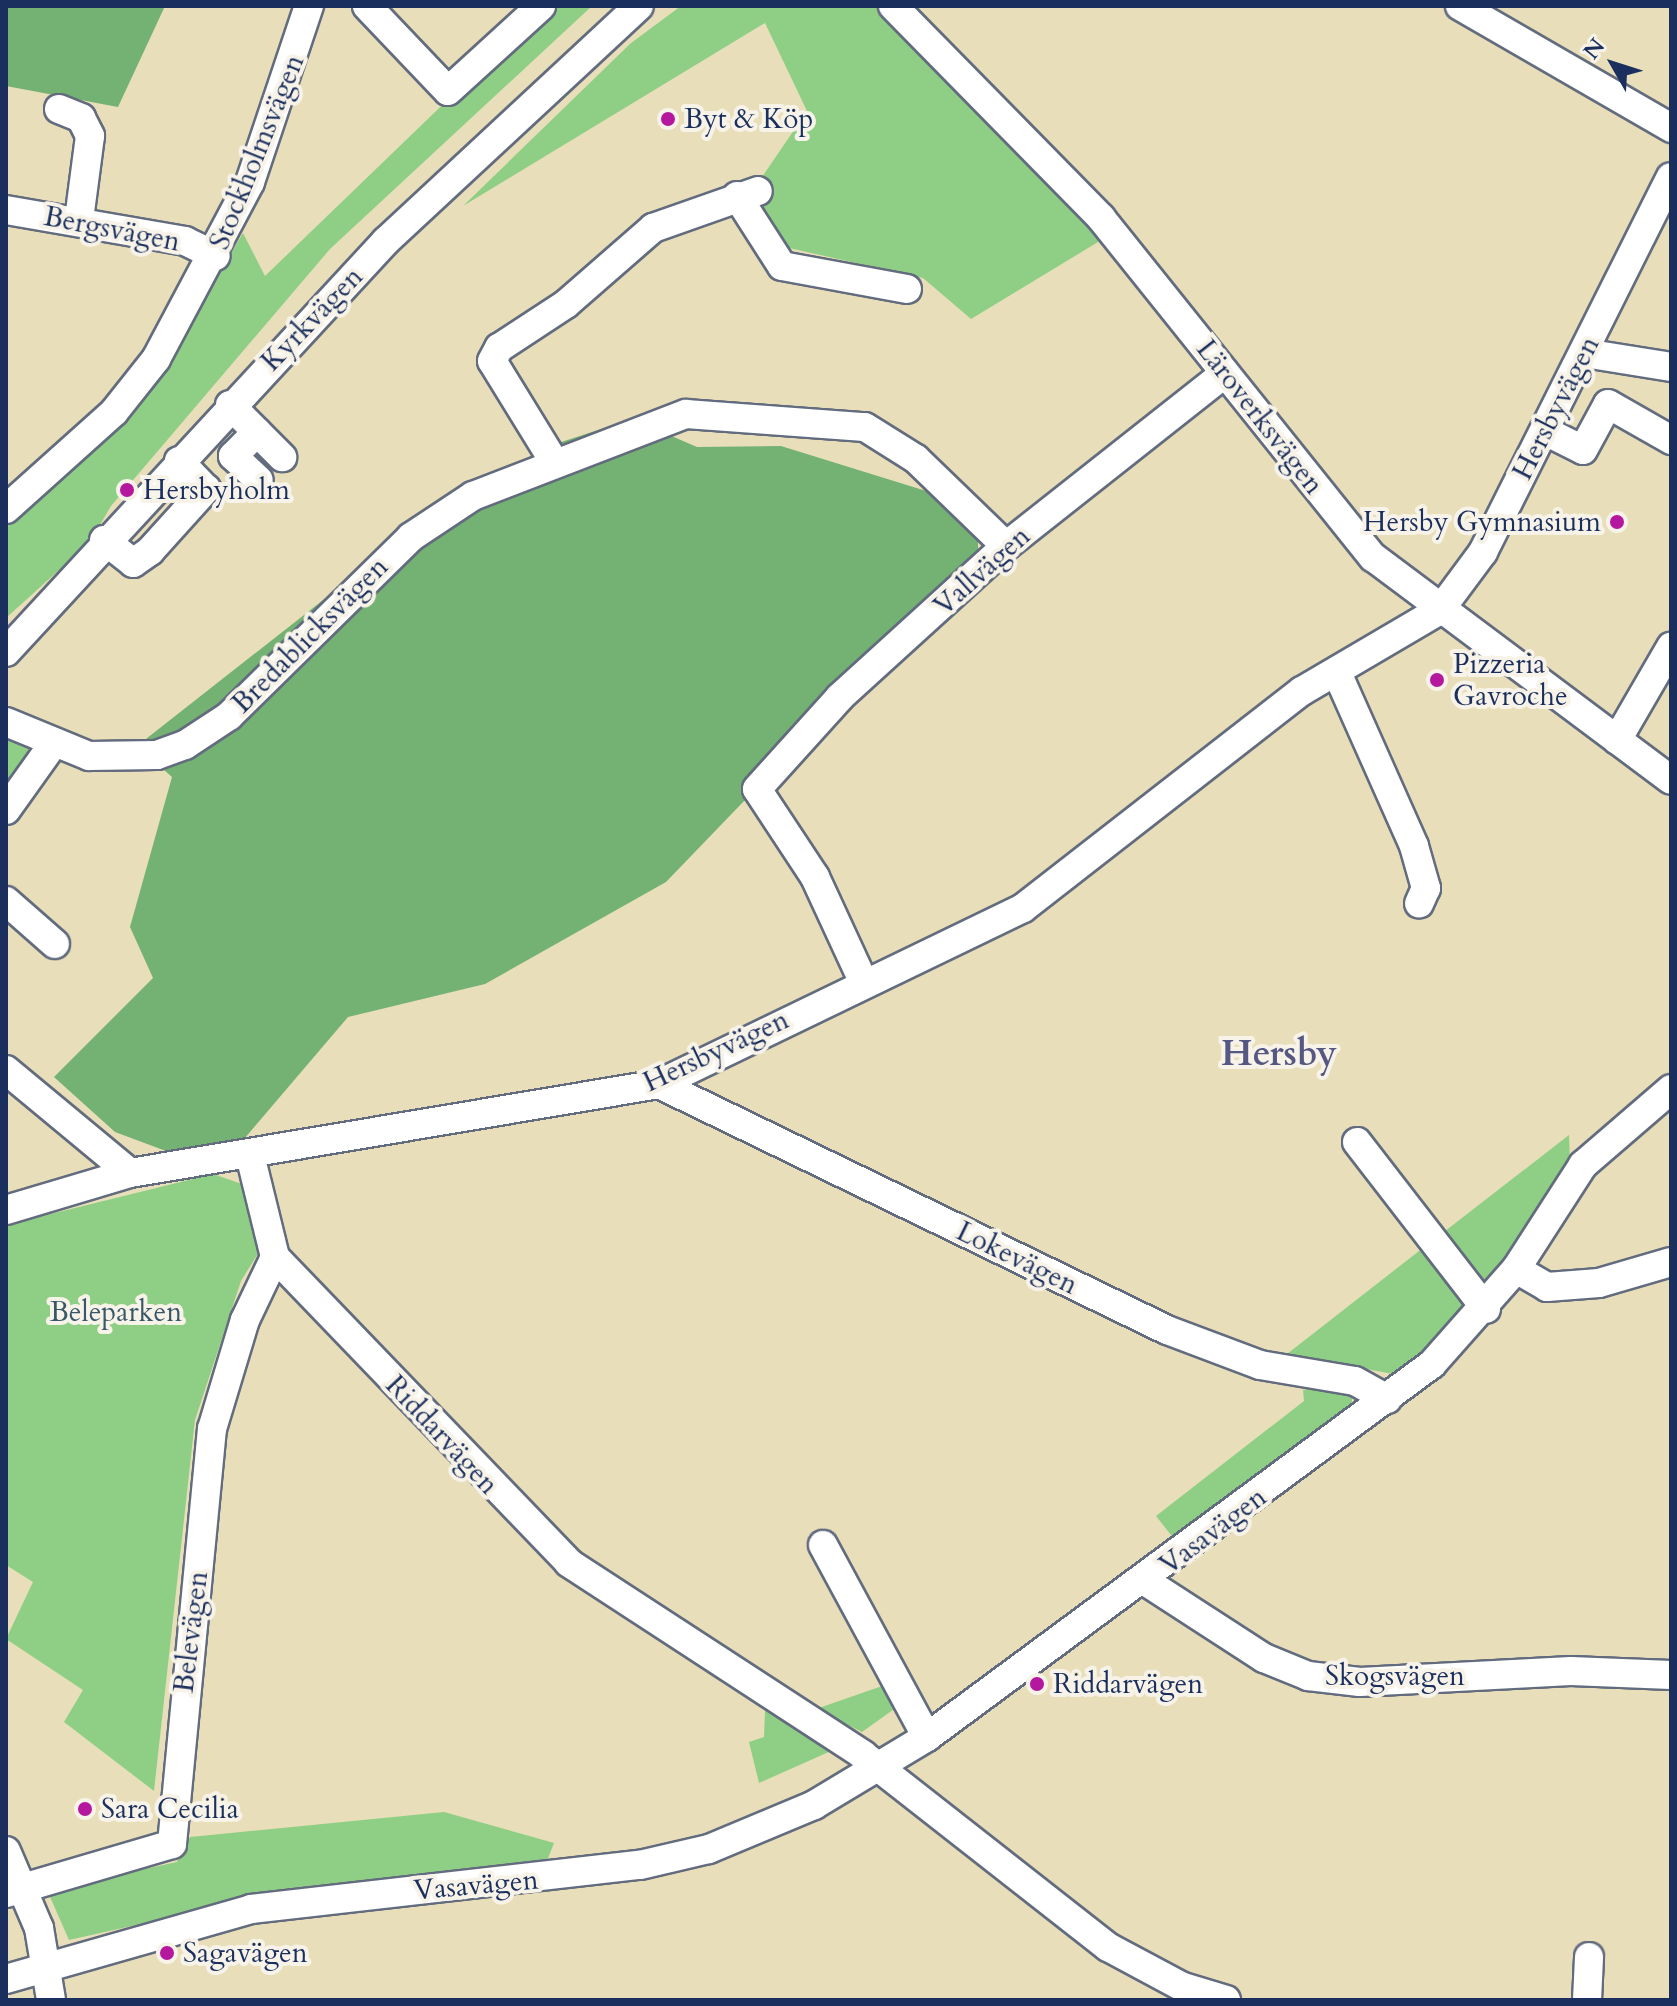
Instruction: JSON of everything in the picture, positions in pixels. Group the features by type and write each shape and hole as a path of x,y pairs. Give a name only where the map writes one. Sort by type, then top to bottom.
{"street":[{"name":"Stockholmsvägen","path":"6,509 114,412 156,359 216,256 277,113 309,6"},
{"path":"367,6 448,91 541,6"},
{"name":"Kyrkvägen","path":"6,652 104,540 386,241 639,6"},
{"name":"Läroverksvägen","path":"893,6 1101,218 1373,557 1671,780"},
{"path":"1460,6 1671,128"},
{"path":"59,109 81,118 90,136 79,220"},
{"name":"Hersbyvägen","path":"6,1210 130,1173 659,1084 863,981 1023,908 1302,691 1338,675 1440,610 1483,552 1671,177"},
{"path":"553,460 492,361 499,348 566,304 653,228 747,193 782,266 907,289"},
{"name":"Bergsvägen","path":"6,210 79,220 185,241 216,256"},
{"path":"1584,353 1671,367"},
{"name":"Vallvägen","path":"863,981 815,877 757,789 840,697 1006,546 1225,373"},
{"path":"1545,431 1583,450 1608,404 1671,440"},
{"path":"230,405 282,457"},
{"name":"Bredablicksvägen","path":"6,722 53,744 89,756 157,755 209,732 411,537 473,496 553,460 712,410 865,427 916,459 1006,546"},
{"path":"257,432 233,456 259,480"},
{"path":"104,540 133,563 150,551 206,489 179,461"},
{"path":"1617,740 1671,647"},
{"path":"1338,675 1414,846 1426,888 1419,904"},
{"path":"6,810 53,744"},
{"path":"6,901 55,944"},
{"path":"6,1070 130,1173"},
{"name":"Lokevägen","path":"659,1084 1179,1335 1260,1365 1355,1381 1387,1399"},
{"name":"Vasavägen","path":"6,1979 47,1964 251,1909 654,1862 764,1827 881,1768 1145,1581 1387,1399 1486,1309 1516,1269 1583,1165 1671,1089"},
{"path":"1357,1142 1486,1309"},
{"path":"250,1155 275,1257"},
{"name":"Riddarvägen","path":"275,1257 569,1563 881,1768 1108,1947 1175,1994 1226,2000"},
{"name":"Belevägen","path":"15,1890 172,1844 212,1429 245,1320 275,1257"},
{"path":"1516,1269 1547,1287 1599,1283 1671,1262"},
{"path":"823,1545 927,1737"},
{"name":"Skogsvägen","path":"1145,1581 1264,1658 1308,1676 1360,1682 1571,1671 1671,1675"},
{"path":"6,1851 15,1890 47,1964 51,2000"},
{"path":"1587,2000 1589,1957"}],"green space":[{"path":"6,6 165,6 118,107 6,86"},
{"path":"545,6 592,6 330,249 111,506 90,542 6,618 6,518 166,362 243,233 265,276"},
{"path":"681,6 891,6 1103,239 971,319 923,278 780,246 759,219 758,183 807,111 765,23 463,206 631,43"},
{"path":"632,419 697,447 781,446 939,495 978,534 978,556 744,781 745,800 666,882 485,984 348,1017 244,1139 174,1154 115,1132 54,1077 153,978 130,927 172,777 137,746 430,516 552,445"},
{"path":"6,732 36,745 6,794"},
{"path":"1569,1135 1570,1164 1522,1247 1482,1293 1440,1235"},
{"name":"Beleparken","path":"213,1174 242,1184 259,1252 241,1281 195,1420 154,1791 64,1722 83,1690 6,1639 33,1582 6,1565 6,1225"},
{"path":"1428,1244 1472,1301 1464,1322 1398,1375 1287,1354"},
{"path":"1336,1384 1352,1395 1352,1411 1178,1544 1156,1516 1304,1401 1303,1390"},
{"path":"885,1685 904,1702 862,1732 816,1709"},
{"path":"765,1710 776,1710 840,1747 759,1783 749,1742 764,1737"},
{"path":"444,1812 554,1843 545,1866 288,1891 69,1940 47,1890 177,1862 190,1837"}],"place":[{"name":"Byt & Köp","path":"668,119"},
{"name":"Hersbyholm","path":"127,490"},
{"name":"Hersby Gymnasium","path":"1617,522"},
{"name":"Pizzeria Gavroche","path":"1437,680"},
{"name":"Riddarvägen","path":"1037,1684"},
{"name":"Sara Cecilia","path":"85,1809"},
{"name":"Sagavägen","path":"167,1953"}],"district":[{"name":"Hersby","path":"1279,1054"}]}
